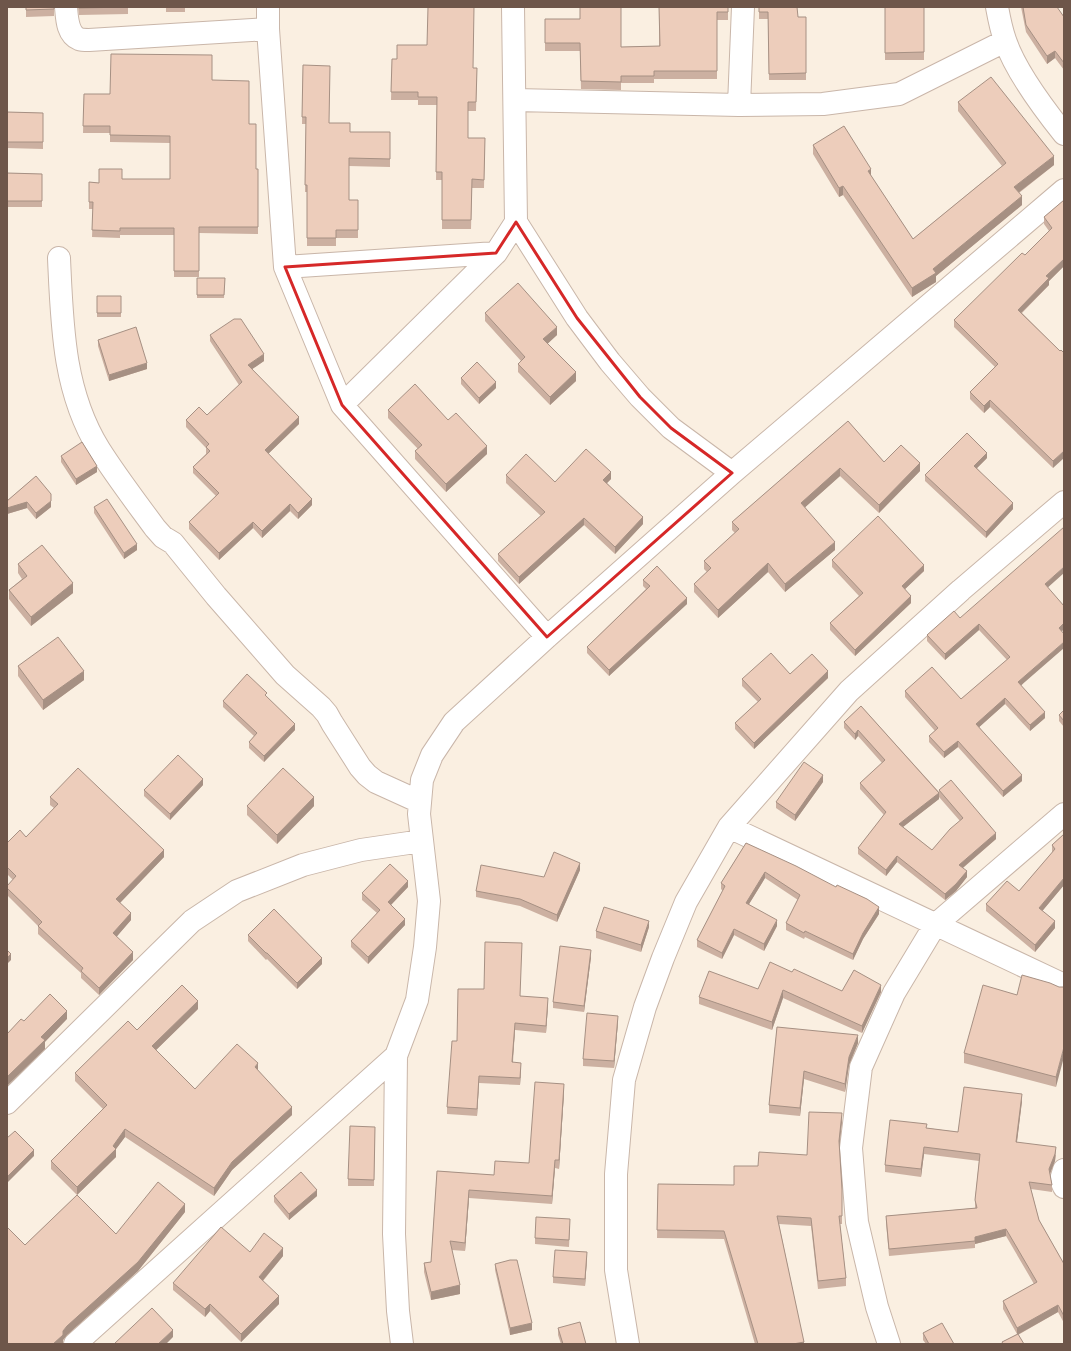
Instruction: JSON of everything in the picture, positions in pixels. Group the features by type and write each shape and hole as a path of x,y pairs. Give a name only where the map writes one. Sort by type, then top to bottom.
{"street":[{"path":"66,7 68,26 72,33 79,39 89,40 268,30"},
{"path":"268,7 268,30 285,267 342,405 547,637"},
{"path":"513,7 516,222 577,318 610,362 640,397 671,428 732,473"},
{"path":"739,106 743,7"},
{"path":"996,7 1005,41 1020,72 1051,118 1064,134"},
{"path":"515,100 739,106 823,104 899,94 1005,41"},
{"path":"402,1344 398,1311 394,1234 396,1056 417,1000 425,947 428,901 419,814 422,780 432,755 454,722 547,637 732,473 1064,190"},
{"path":"342,405 496,253 516,222"},
{"path":"285,267 496,253"},
{"path":"59,258 62,326 68,373 83,416 98,448 155,528 164,537 174,543 216,596 285,675 312,698 327,714 360,767 376,782 420,802"},
{"path":"628,1344 616,1270 616,1174 624,1080 645,1007 668,944 686,902 729,827 850,691 961,590 1064,502"},
{"path":"889,1344 877,1307 857,1222 851,1148 861,1067 894,993 935,925 1064,814"},
{"path":"729,827 1064,985"},
{"path":"7,1103 192,922 237,891 303,865 361,850 422,841"},
{"path":"75,1344 396,1056"},
{"path":"1064,1170 1062,1180 1064,1187"}],"highlighted area":[{"path":"516,222 577,318 640,397 671,428 732,473 547,637 342,405 285,267 496,253"}],"building":[{"path":"26,7 54,7 54,9 26,10"},
{"path":"79,7 128,7 79,8"},
{"path":"428,7 474,7 473,68 477,68 476,102 468,102 468,138 485,138 484,180 472,179 471,220 442,220 442,172 436,172 437,97 418,97 418,92 391,92 392,59 397,59 397,45 427,45"},
{"path":"580,7 621,7 621,47 660,46 659,7 728,7 728,12 717,12 717,71 654,71 654,76 621,76 621,82 581,81 580,43 545,43 545,19 580,19"},
{"path":"759,7 797,7 798,17 806,17 806,73 769,74 768,12 759,12"},
{"path":"885,7 924,7 924,52 885,53"},
{"path":"1023,7 1057,7 1064,17 1064,63 1055,51 1047,56 1026,25"},
{"path":"111,54 212,55 212,80 249,81 249,124 256,124 258,227 199,227 199,271 174,271 174,228 120,228 120,231 92,230 93,202 89,202 89,182 99,183 99,169 122,169 122,179 170,179 170,136 110,135 110,126 83,126 84,94 110,94"},
{"path":"303,65 330,66 329,123 350,123 350,132 390,132 390,159 349,158 349,200 358,200 358,230 336,230 336,238 307,238 307,185 305,185 306,117 302,117"},
{"path":"991,77 1054,156 1014,187 1022,196 933,269 936,273 912,288 843,186 839,188 813,145 844,126 871,169 868,171 913,239 1006,163 958,102"},
{"path":"7,112 43,113 43,142 7,142"},
{"path":"7,173 42,174 42,201 7,201"},
{"path":"1064,200 1064,259 1046,276 1049,278 1018,310 1060,351 1061,350 1064,353 1064,451 1053,461 990,400 984,406 970,392 998,364 954,320 1022,253 1025,255 1052,228 1044,217"},
{"path":"197,278 225,278 224,295 197,295"},
{"path":"518,283 557,327 543,339 576,372 550,397 518,364 525,357 485,313"},
{"path":"97,296 121,296 121,313 97,313"},
{"path":"234,319 241,319 264,354 248,365 299,417 265,450 312,499 298,513 290,504 262,531 253,522 219,553 189,522 219,493 193,467 210,451 206,447 209,444 186,420 199,407 207,415 242,382 210,335"},
{"path":"136,327 147,363 109,375 98,340"},
{"path":"477,362 496,382 479,398 461,378"},
{"path":"415,384 448,420 456,413 487,446 446,484 415,451 422,445 388,410"},
{"path":"848,421 884,462 901,445 920,463 879,505 840,468 801,503 835,542 785,584 768,563 718,610 694,584 711,568 704,561 739,529 732,522"},
{"path":"967,433 987,453 974,466 1013,503 986,532 925,475"},
{"path":"82,442 97,466 76,479 61,456"},
{"path":"586,449 611,472 603,480 643,517 615,547 584,518 519,577 498,554 545,512 506,475 526,454 555,482"},
{"path":"36,476 51,494 51,501 36,513 27,502 7,508 7,501"},
{"path":"107,499 137,544 124,553 94,507"},
{"path":"878,516 924,565 902,586 911,596 855,650 830,623 863,593 832,560"},
{"path":"1064,527 1064,567 1045,584 1064,606 1064,623 1059,628 1064,634 1064,642 1018,682 1045,712 1030,725 1005,698 976,724 1022,775 1003,791 958,741 944,752 929,736 938,728 905,691 932,667 961,699 1010,657 979,624 945,654 927,635 954,611 960,618"},
{"path":"42,545 73,583 31,617 9,590 27,576 18,564"},
{"path":"657,566 687,598 609,670 587,647 650,586 643,580"},
{"path":"58,637 84,671 43,700 18,666"},
{"path":"771,653 790,674 812,654 828,671 754,743 735,723 761,699 742,679"},
{"path":"247,674 267,693 265,695 295,724 264,756 249,742 257,733 223,701"},
{"path":"861,706 939,793 899,824 932,850 950,829 963,818 939,790 951,780 996,833 959,865 967,871 945,894 897,856 886,870 858,848 886,812 860,783 885,760 858,730 855,734 844,722"},
{"path":"1064,710 1064,721 1059,715"},
{"path":"178,755 203,779 170,814 144,790"},
{"path":"804,762 823,775 795,815 776,802"},
{"path":"78,768 164,850 116,899 131,913 113,933 133,952 99,988 81,971 83,968 38,926 42,922 7,888 16,876 7,867 7,843 20,830 26,837 58,804 50,797"},
{"path":"283,768 314,797 277,835 247,806"},
{"path":"1064,834 1064,878 1039,908 1055,921 1035,945 986,904 1007,881 1019,891 1055,849 1052,845"},
{"path":"746,843 796,866 836,887 837,885 867,899 879,907 863,933 853,954 805,931 804,933 786,923 800,895 765,872 746,903 777,920 764,944 734,929 722,953 697,940 725,886 721,883"},
{"path":"554,852 580,863 557,915 520,899 476,891 481,865 544,877"},
{"path":"390,864 408,881 388,902 405,919 368,957 351,941 380,910 362,893"},
{"path":"604,907 649,921 641,945 596,931"},
{"path":"274,909 322,958 297,983 248,935"},
{"path":"485,942 522,943 520,996 548,998 546,1026 515,1023 512,1062 521,1063 520,1078 479,1076 477,1109 447,1107 452,1041 457,1041 458,989 484,989"},
{"path":"560,946 591,950 584,1006 553,1002"},
{"path":"7,950 11,954 7,958"},
{"path":"770,962 792,972 794,969 842,991 854,970 881,985 862,1026 783,990 772,1022 699,997 709,971 758,989"},
{"path":"1022,975 1059,987 1064,987 1064,1047 1056,1077 964,1053 983,985 1017,995"},
{"path":"182,985 198,1001 152,1046 195,1089 237,1044 258,1063 255,1067 292,1107 232,1162 214,1188 125,1129 113,1146 116,1149 77,1187 51,1161 107,1105 75,1073 128,1021 137,1030"},
{"path":"50,994 67,1011 41,1037 45,1040 7,1077 7,1034 21,1019 24,1021"},
{"path":"587,1013 618,1016 614,1061 583,1059"},
{"path":"777,1027 858,1035 849,1057 845,1084 804,1071 800,1108 769,1105"},
{"path":"535,1082 564,1084 559,1160 555,1160 552,1196 469,1190 465,1243 450,1241 460,1285 431,1292 424,1263 431,1262 437,1171 494,1175 495,1161 529,1163"},
{"path":"964,1087 1022,1094 1016,1142 1056,1147 1049,1169 1052,1185 1029,1182 1039,1220 1064,1264 1064,1316 1058,1305 1017,1328 1003,1301 1037,1282 1006,1229 975,1237 975,1241 889,1249 886,1216 977,1208 975,1200 980,1154 924,1147 921,1169 885,1165 890,1120 927,1124 926,1128 958,1132"},
{"path":"809,1112 842,1113 839,1141 842,1216 839,1216 846,1278 818,1281 811,1218 777,1216 804,1342 793,1344 758,1344 724,1231 657,1230 658,1184 734,1185 734,1166 758,1166 759,1152 807,1155"},
{"path":"350,1126 375,1127 374,1180 348,1179"},
{"path":"15,1131 34,1150 7,1177 7,1138"},
{"path":"301,1172 317,1190 289,1214 274,1196"},
{"path":"158,1182 185,1204 138,1262 67,1326 63,1331 63,1335 53,1344 7,1344 7,1227 25,1245 77,1195 116,1234"},
{"path":"536,1217 570,1219 569,1240 535,1238"},
{"path":"221,1227 250,1252 264,1233 283,1248 259,1277 279,1296 241,1334 210,1304 205,1309 173,1283"},
{"path":"555,1250 587,1252 585,1279 553,1277"},
{"path":"510,1260 517,1260 532,1323 510,1328 495,1264"},
{"path":"152,1308 173,1330 158,1344 114,1344"},
{"path":"580,1322 586,1344 563,1344 558,1328"},
{"path":"942,1323 954,1344 929,1344 923,1333"},
{"path":"1018,1334 1024,1344 1003,1344 1002,1342"}]}
